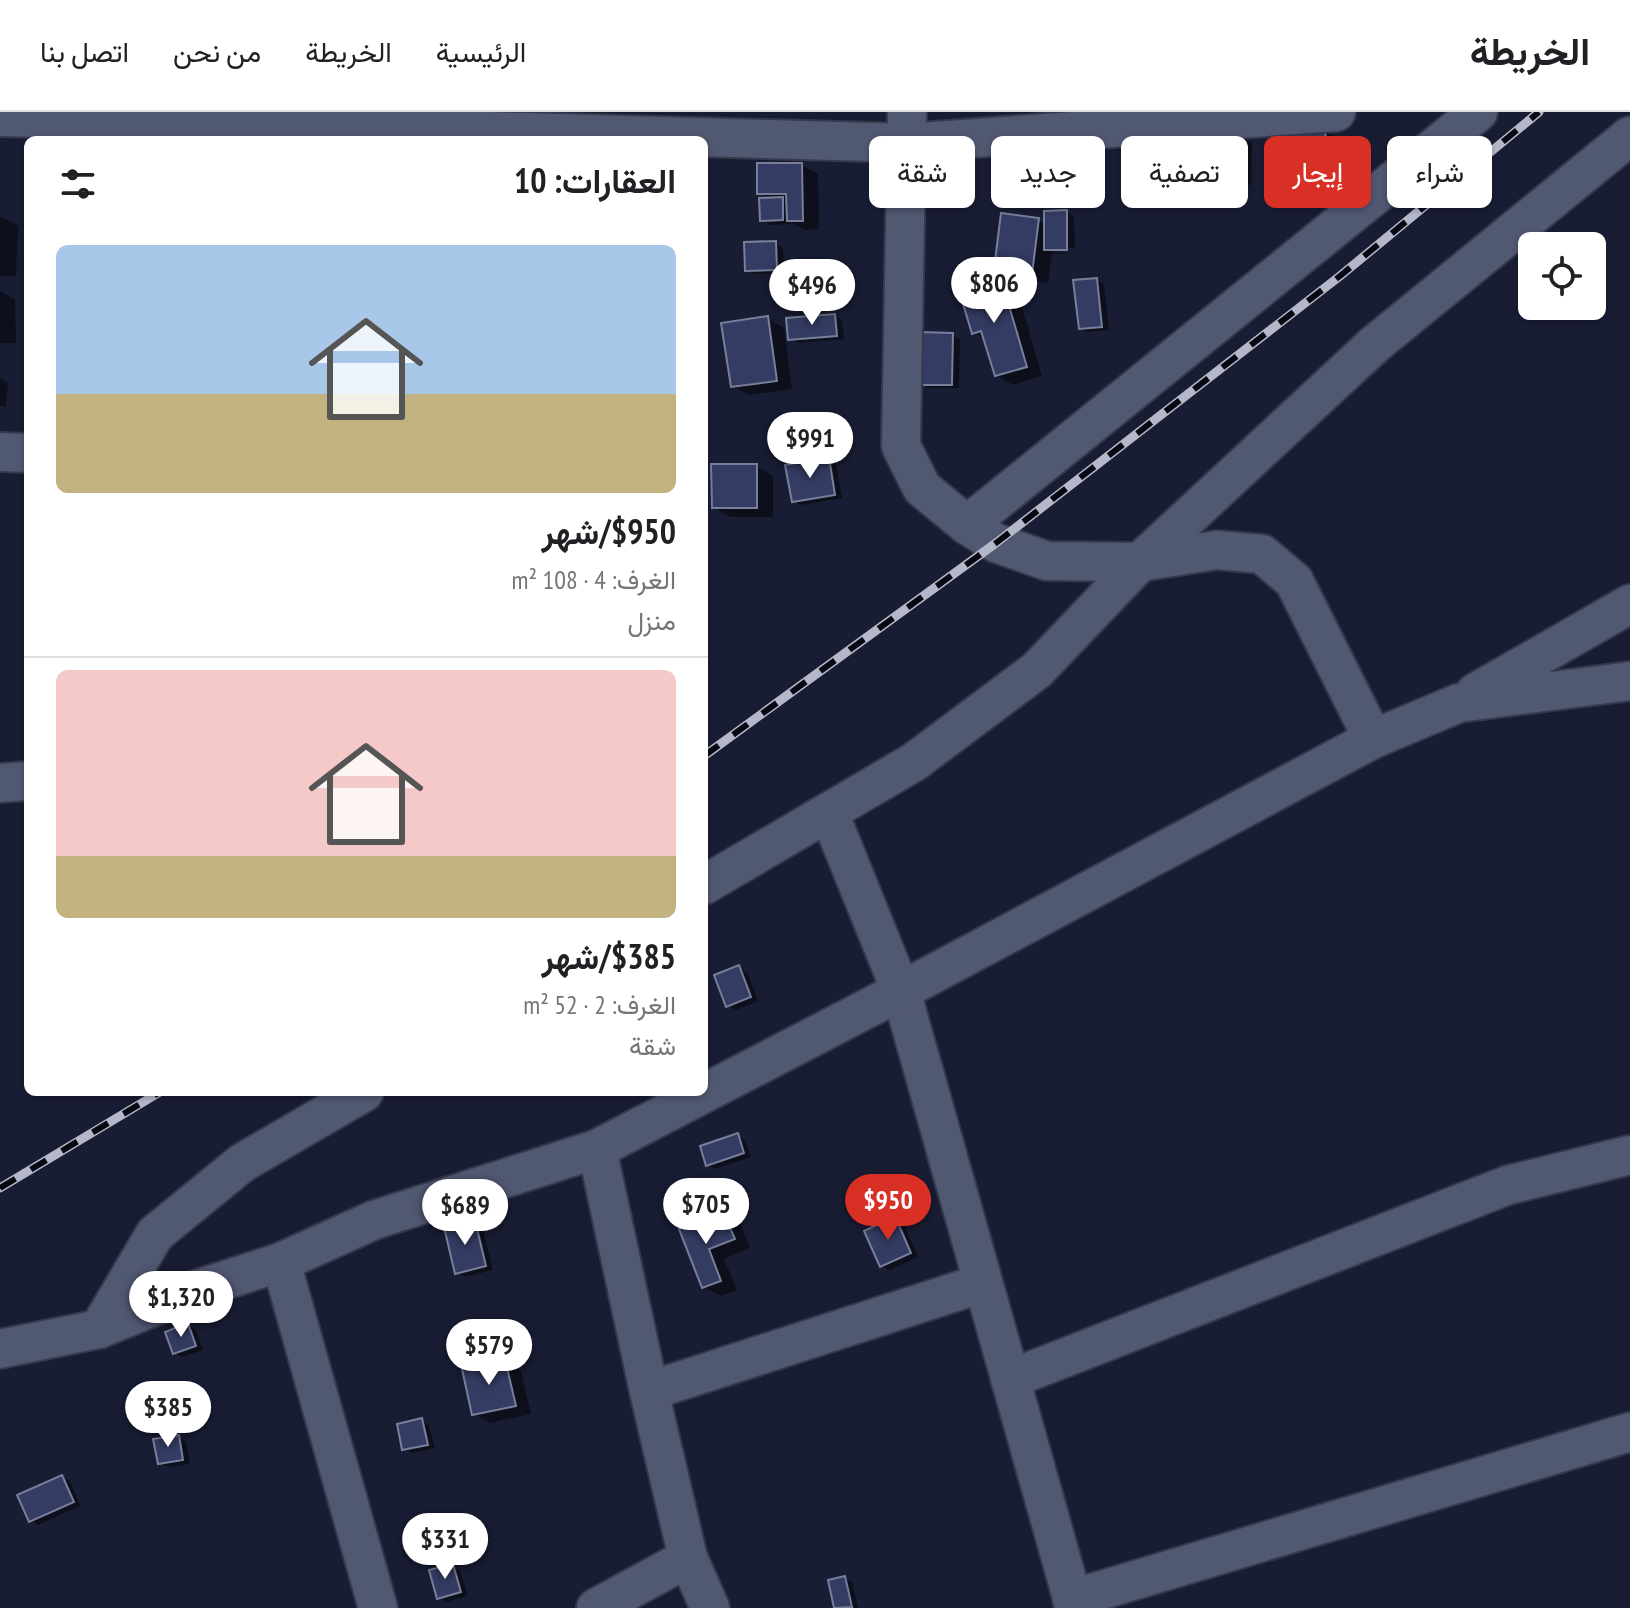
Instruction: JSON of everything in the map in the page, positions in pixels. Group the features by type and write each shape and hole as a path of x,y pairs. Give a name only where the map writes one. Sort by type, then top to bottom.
{"street":[{"path":"0,117 309,126 906,128 1336,112"},
{"path":"967,525 1435,129 1478,112"},
{"path":"906,128 901,446 922,488 967,525 996,543 1047,561 1140,562 1217,550 1262,554 1294,581 1373,739"},
{"path":"708,883 914,762 1037,670 1140,562 1375,344 1630,136"},
{"path":"0,452 24,453"},
{"path":"708,1091 1373,739 1459,703 1630,604"},
{"path":"1459,703 1630,681"},
{"path":"0,783 24,781"},
{"path":"829,813 901,991 1073,1604 1630,1432"},
{"path":"99,1329 155,1234 242,1163 357,1096"},
{"path":"0,1349 99,1329 195,1290 281,1262 374,1220 597,1149 699,1096"},
{"path":"597,1149 688,1558 710,1608"},
{"path":"1010,1379 1508,1185 1630,1155"},
{"path":"281,1262 378,1608"},
{"path":"649,1391 983,1283"},
{"path":"596,1608 688,1558"}],"building":[{"path":"1324,127 1326,136 1297,136 1296,133"},
{"path":"1193,131 1236,132 1236,136 1193,136"},
{"path":"757,163 802,163 803,221 787,221 786,194 757,194"},
{"path":"783,197 783,220 760,221 759,198"},
{"path":"1067,210 1067,250 1044,250 1044,211"},
{"path":"1001,213 1039,218 1032,274 994,269"},
{"path":"776,241 777,270 745,271 744,242"},
{"path":"1001,278 1027,367 995,376 981,331 972,334 959,290"},
{"path":"1097,278 1102,327 1079,329 1073,280"},
{"path":"835,314 837,336 788,340 786,318"},
{"path":"768,316 777,381 731,387 721,323"},
{"path":"920,332 953,333 952,385 919,385"},
{"path":"829,457 835,495 792,502 785,465"},
{"path":"711,464 757,464 757,508 712,508"},
{"path":"739,965 751,997 726,1007 714,975"},
{"path":"738,1133 744,1153 706,1166 700,1146"},
{"path":"723,1212 735,1239 709,1249 721,1281 702,1288 679,1229"},
{"path":"895,1216 911,1253 880,1267 864,1231"},
{"path":"475,1220 486,1266 455,1274 444,1227"},
{"path":"188,1323 196,1346 173,1354 165,1332"},
{"path":"505,1359 516,1406 472,1415 462,1369"},
{"path":"422,1418 428,1445 402,1450 397,1424"},
{"path":"179,1435 183,1460 158,1464 153,1439"},
{"path":"62,1475 74,1502 29,1522 17,1495"},
{"path":"453,1564 461,1592 437,1599 429,1570"},
{"path":"845,1576 852,1607 834,1608 828,1580"}],"railway":[{"path":"708,753 996,543 1340,276 1539,112"},
{"path":"0,1188 153,1096"}]}
